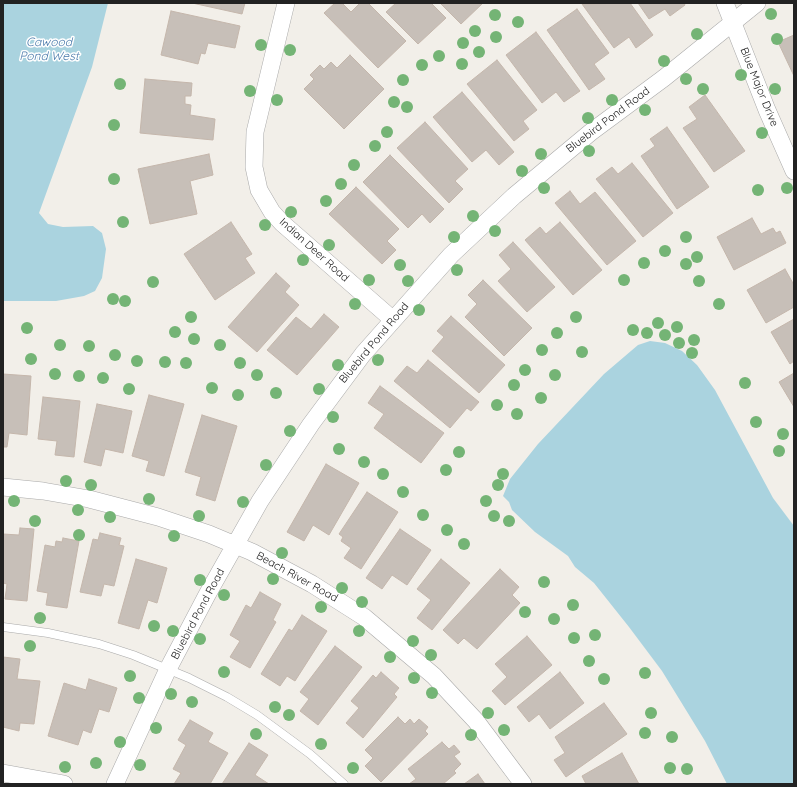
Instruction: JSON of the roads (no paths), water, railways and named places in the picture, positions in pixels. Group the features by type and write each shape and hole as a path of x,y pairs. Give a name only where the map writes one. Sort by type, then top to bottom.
{"street":[{"name":"Indian Deer Road","path":"286,3 255,132 254,167 260,190 272,212 282,223 392,320"},
{"name":"Blue Major Drive","path":"725,3 734,22 767,110 792,163"},
{"name":"Bluebird Pond Road","path":"115,784 168,668 260,501 302,436 342,381 392,320 451,255 514,196 591,132 664,78 757,3"},
{"name":"Beach River Road","path":"3,487 43,491 110,503 181,524 235,545 272,562 318,588 364,618 434,676 464,706 492,740 523,784"},
{"path":"3,773 64,784"}],"lane":[{"path":"3,627 48,633 98,644 168,668 227,697 257,715 310,754 344,784"}],"water":[{"name":"Cawood Pond West","path":"3,3 108,3 92,67 39,213 48,224 63,227 93,226 102,233 106,249 102,278 95,291 84,296 56,301 3,301"},
{"path":"650,341 665,343 682,351 697,365 715,390 773,498 794,526 794,784 727,784 705,741 662,671 629,627 594,583 575,567 568,556 535,532 512,510 509,502 503,496 510,479 538,444 604,374 638,345"}]}
